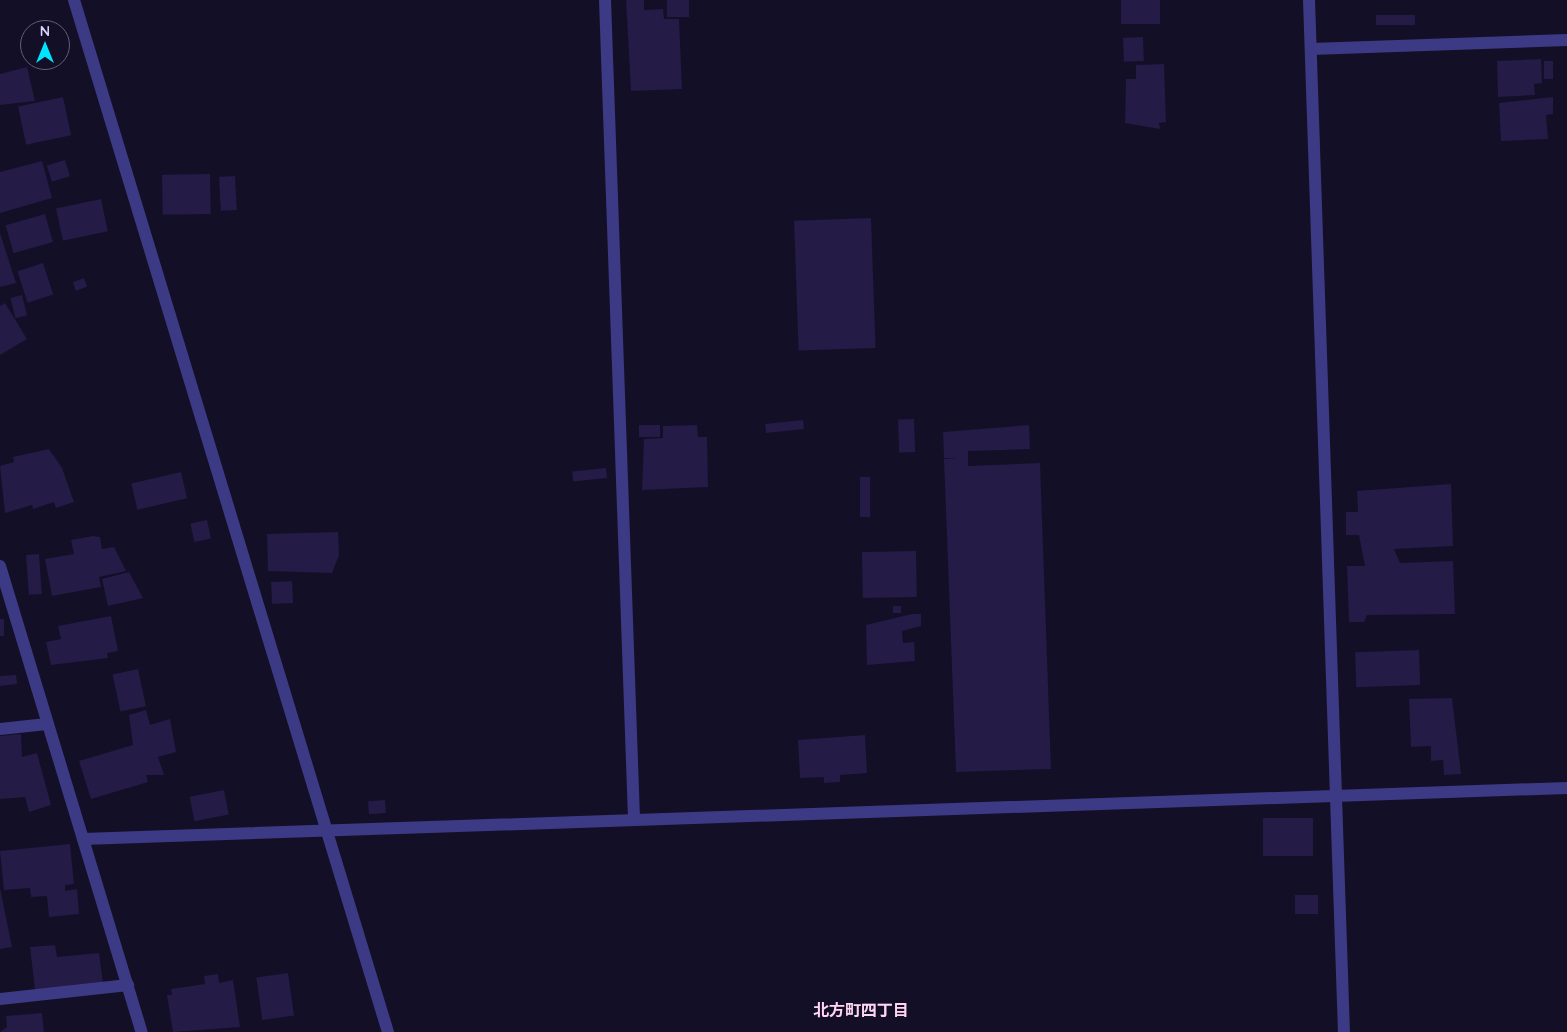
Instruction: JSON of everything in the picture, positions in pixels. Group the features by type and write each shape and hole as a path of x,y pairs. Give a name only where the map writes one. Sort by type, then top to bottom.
{"street":[{"path":"74,0 388,1032"},
{"path":"605,0 634,818"},
{"path":"1309,0 1344,1032"},
{"path":"1311,49 1567,40"},
{"path":"0,566 142,1032"},
{"path":"0,729 47,724"},
{"path":"83,839 326,833 634,818 1567,788"},
{"path":"0,999 128,985"}],"building":[{"path":"626,0 644,0 644,10 663,9 664,19 679,19 682,89 631,91"},
{"path":"667,0 689,0 689,17 667,17"},
{"path":"1121,0 1160,0 1160,24 1121,24"},
{"path":"1376,15 1415,15 1415,25 1376,25"},
{"path":"1143,37 1144,61 1124,62 1123,38"},
{"path":"1541,59 1542,83 1534,84 1535,95 1498,97 1497,61"},
{"path":"1544,61 1553,61 1553,79 1544,79"},
{"path":"1164,64 1166,122 1159,123 1160,129 1125,123 1126,79 1136,79 1136,65"},
{"path":"20,69 28,70 35,101 0,105 0,74"},
{"path":"63,97 71,135 26,145 18,107"},
{"path":"1553,97 1553,114 1546,115 1548,139 1501,141 1499,103"},
{"path":"65,160 70,176 52,182 47,166"},
{"path":"42,161 52,198 0,213 0,172"},
{"path":"210,174 211,214 163,215 162,175"},
{"path":"235,176 237,210 221,211 219,177"},
{"path":"101,199 108,231 63,241 56,209"},
{"path":"45,214 53,242 14,253 6,225"},
{"path":"871,218 876,348 799,351 794,221"},
{"path":"0,233 16,283 0,287"},
{"path":"43,263 53,294 28,303 17,271"},
{"path":"84,278 87,286 76,291 73,282"},
{"path":"22,295 27,315 15,318 10,298"},
{"path":"5,303 27,339 0,355 0,306"},
{"path":"914,419 915,452 899,453 898,420"},
{"path":"803,420 804,429 766,433 765,424"},
{"path":"639,425 660,425 660,437 639,437"},
{"path":"697,425 698,437 707,437 708,487 642,490 644,439 663,438 663,426"},
{"path":"1029,425 1030,449 968,451 968,466 1040,463 1051,769 956,772 944,459 957,458 944,458 943,432"},
{"path":"49,449 62,468 74,502 56,508 54,502 33,509 32,505 5,513 0,466 14,462 13,457"},
{"path":"606,468 607,478 573,481 572,472"},
{"path":"181,472 187,498 137,510 131,483"},
{"path":"860,477 870,477 870,517 860,517"},
{"path":"1451,484 1453,546 1394,549 1400,563 1453,561 1455,614 1367,615 1364,622 1349,622 1347,566 1365,566 1359,535 1346,535 1346,512 1358,512 1357,491"},
{"path":"207,520 211,539 194,542 190,524"},
{"path":"338,532 339,555 332,573 268,571 267,534"},
{"path":"93,536 100,537 102,549 114,547 126,571 99,577 101,587 52,596 45,559 74,554 71,540"},
{"path":"916,551 917,597 863,598 862,552"},
{"path":"39,554 42,594 29,595 26,555"},
{"path":"129,572 143,598 108,606 102,579"},
{"path":"292,581 293,603 272,604 271,582"},
{"path":"893,606 901,606 901,613 893,613"},
{"path":"912,614 921,614 921,626 902,631 903,643 914,642 915,661 867,665 866,625"},
{"path":"111,616 118,651 107,653 108,658 51,665 46,642 61,639 58,626"},
{"path":"0,619 4,619 4,636 0,636"},
{"path":"1419,650 1420,685 1356,687 1355,652"},
{"path":"138,669 146,706 120,712 113,674"},
{"path":"16,675 17,684 0,686 0,676"},
{"path":"1452,698 1461,774 1444,775 1443,760 1431,761 1431,746 1411,747 1409,699"},
{"path":"146,710 150,725 170,719 176,752 158,757 164,775 146,775 148,782 91,799 79,761 133,745 129,715"},
{"path":"21,734 22,757 37,753 51,805 29,812 25,797 0,799 0,736"},
{"path":"865,735 867,773 840,775 840,782 824,783 824,777 800,778 798,740"},
{"path":"224,790 229,815 194,821 190,797"},
{"path":"385,800 386,813 369,814 368,801"},
{"path":"1263,818 1313,818 1313,856 1263,856"},
{"path":"70,844 74,884 65,885 65,891 77,889 79,914 49,917 47,896 31,897 30,888 4,890 0,851"},
{"path":"0,888 12,947 0,949"},
{"path":"1295,895 1318,895 1318,914 1295,914"},
{"path":"55,945 57,957 99,953 103,983 35,990 30,947"},
{"path":"288,973 294,1016 262,1020 256,977"},
{"path":"218,974 219,983 233,980 240,1027 173,1032 167,995 172,995 171,989 205,984 204,976"},
{"path":"42,1013 44,1032 0,1032 7,1027 6,1016"}],"district":[{"name":"北方町四丁目","path":"861,1010"}]}
